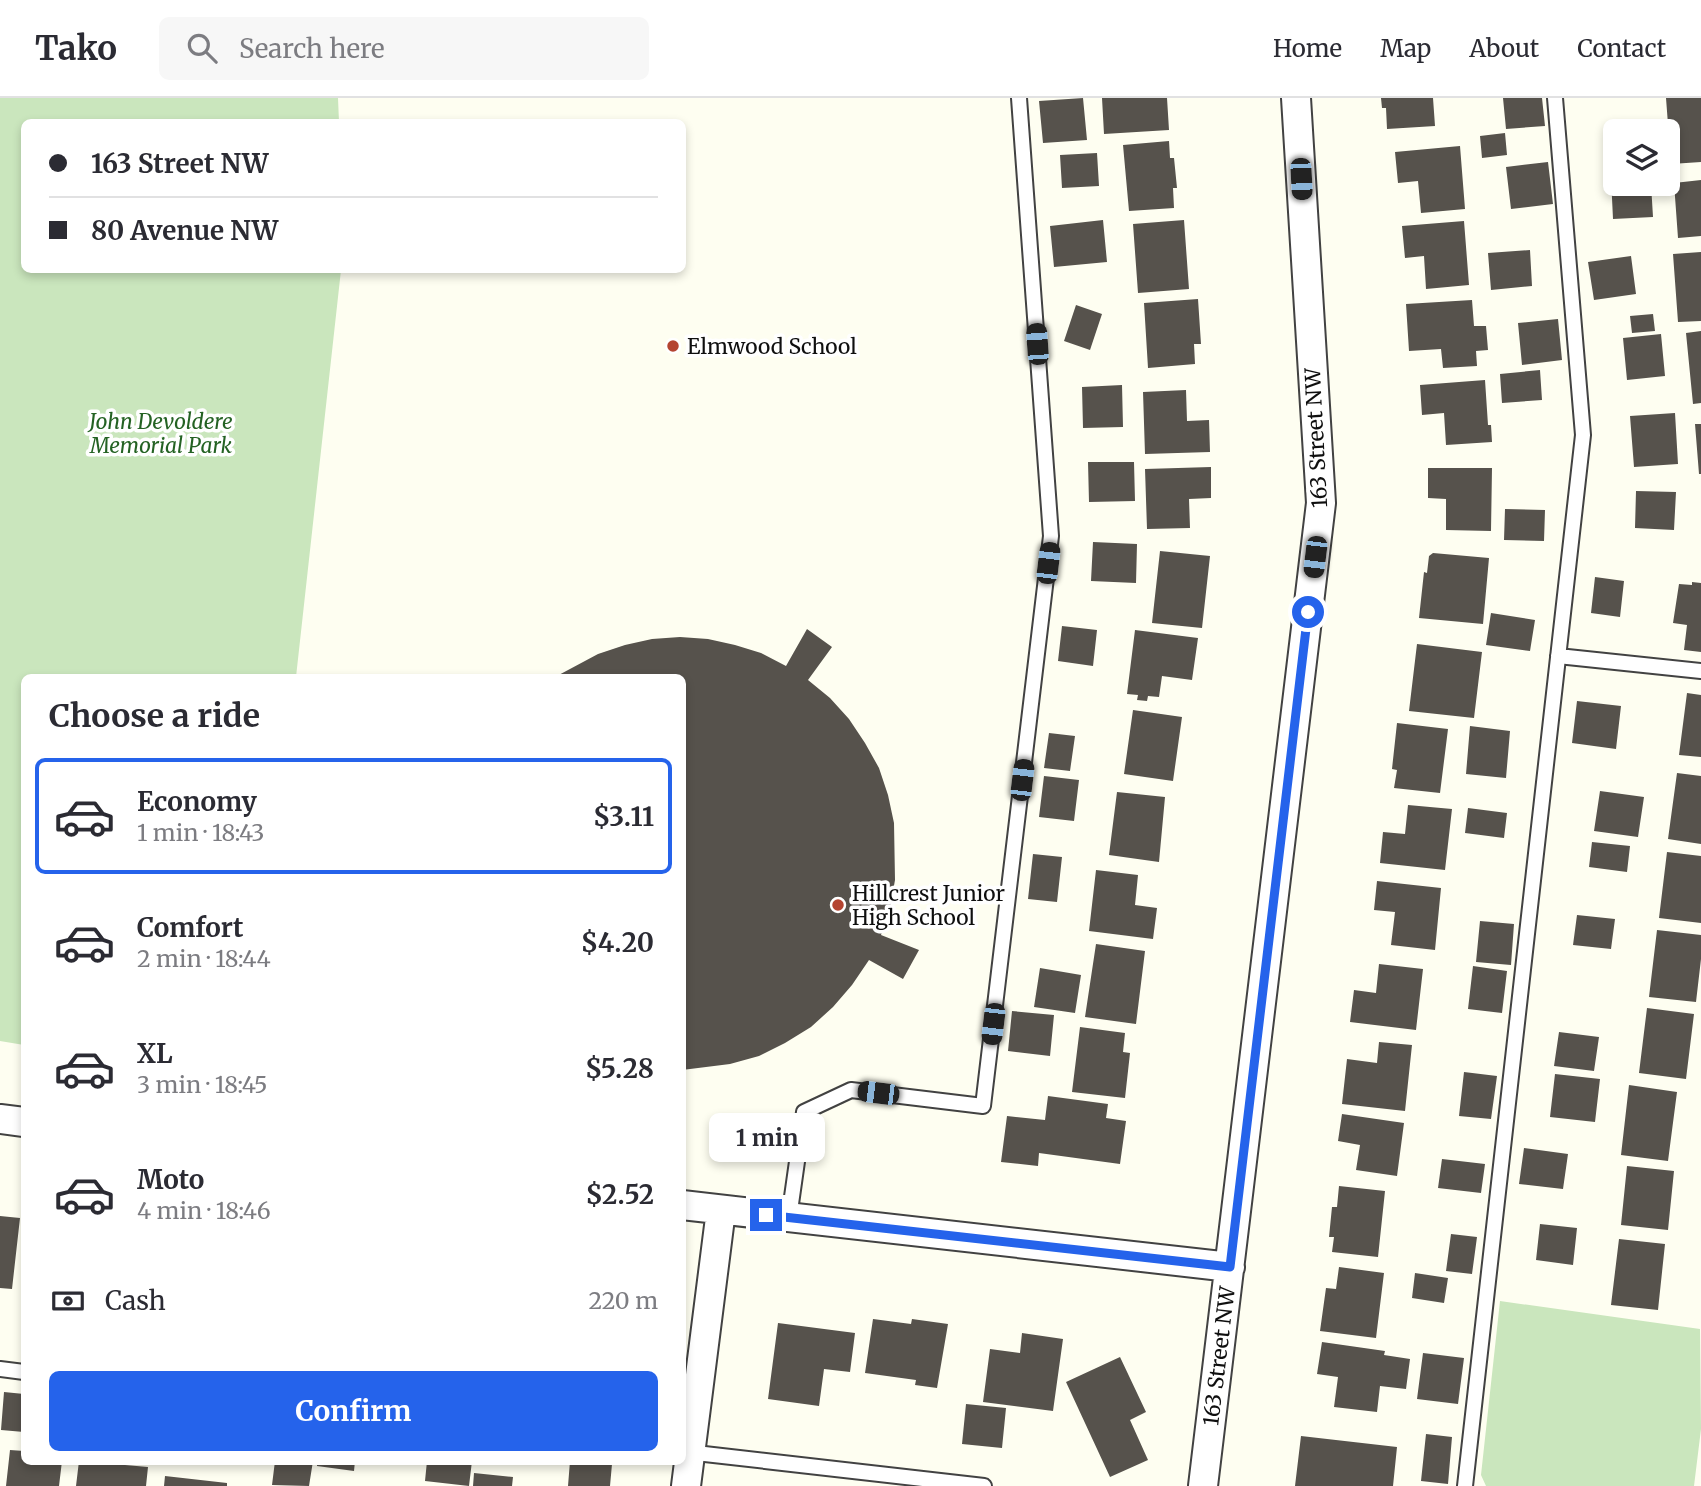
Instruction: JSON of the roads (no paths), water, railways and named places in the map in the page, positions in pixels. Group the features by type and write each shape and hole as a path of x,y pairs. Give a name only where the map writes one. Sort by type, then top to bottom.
{"street":[{"name":"163 Street NW","path":"1203,1486 1321,503 1296,98"},
{"path":"0,1119 21,1122"},
{"path":"686,1206 1230,1267"},
{"path":"686,1486 687,1452 721,1210"}],"lane":[{"path":"789,1218 804,1112 851,1090 983,1106 1051,536 1019,98"},
{"path":"1465,1486 1583,435 1555,98"},
{"path":"1558,656 1701,671"},
{"path":"0,1369 21,1372"},
{"path":"687,1452 984,1486"}],"place":[{"name":"Elmwood School","path":"673,346"},
{"name":"Hillcrest Junior High School","path":"838,905"}],"park label":[{"name":"John Devoldere Memorial Park","path":"161,433"}]}
